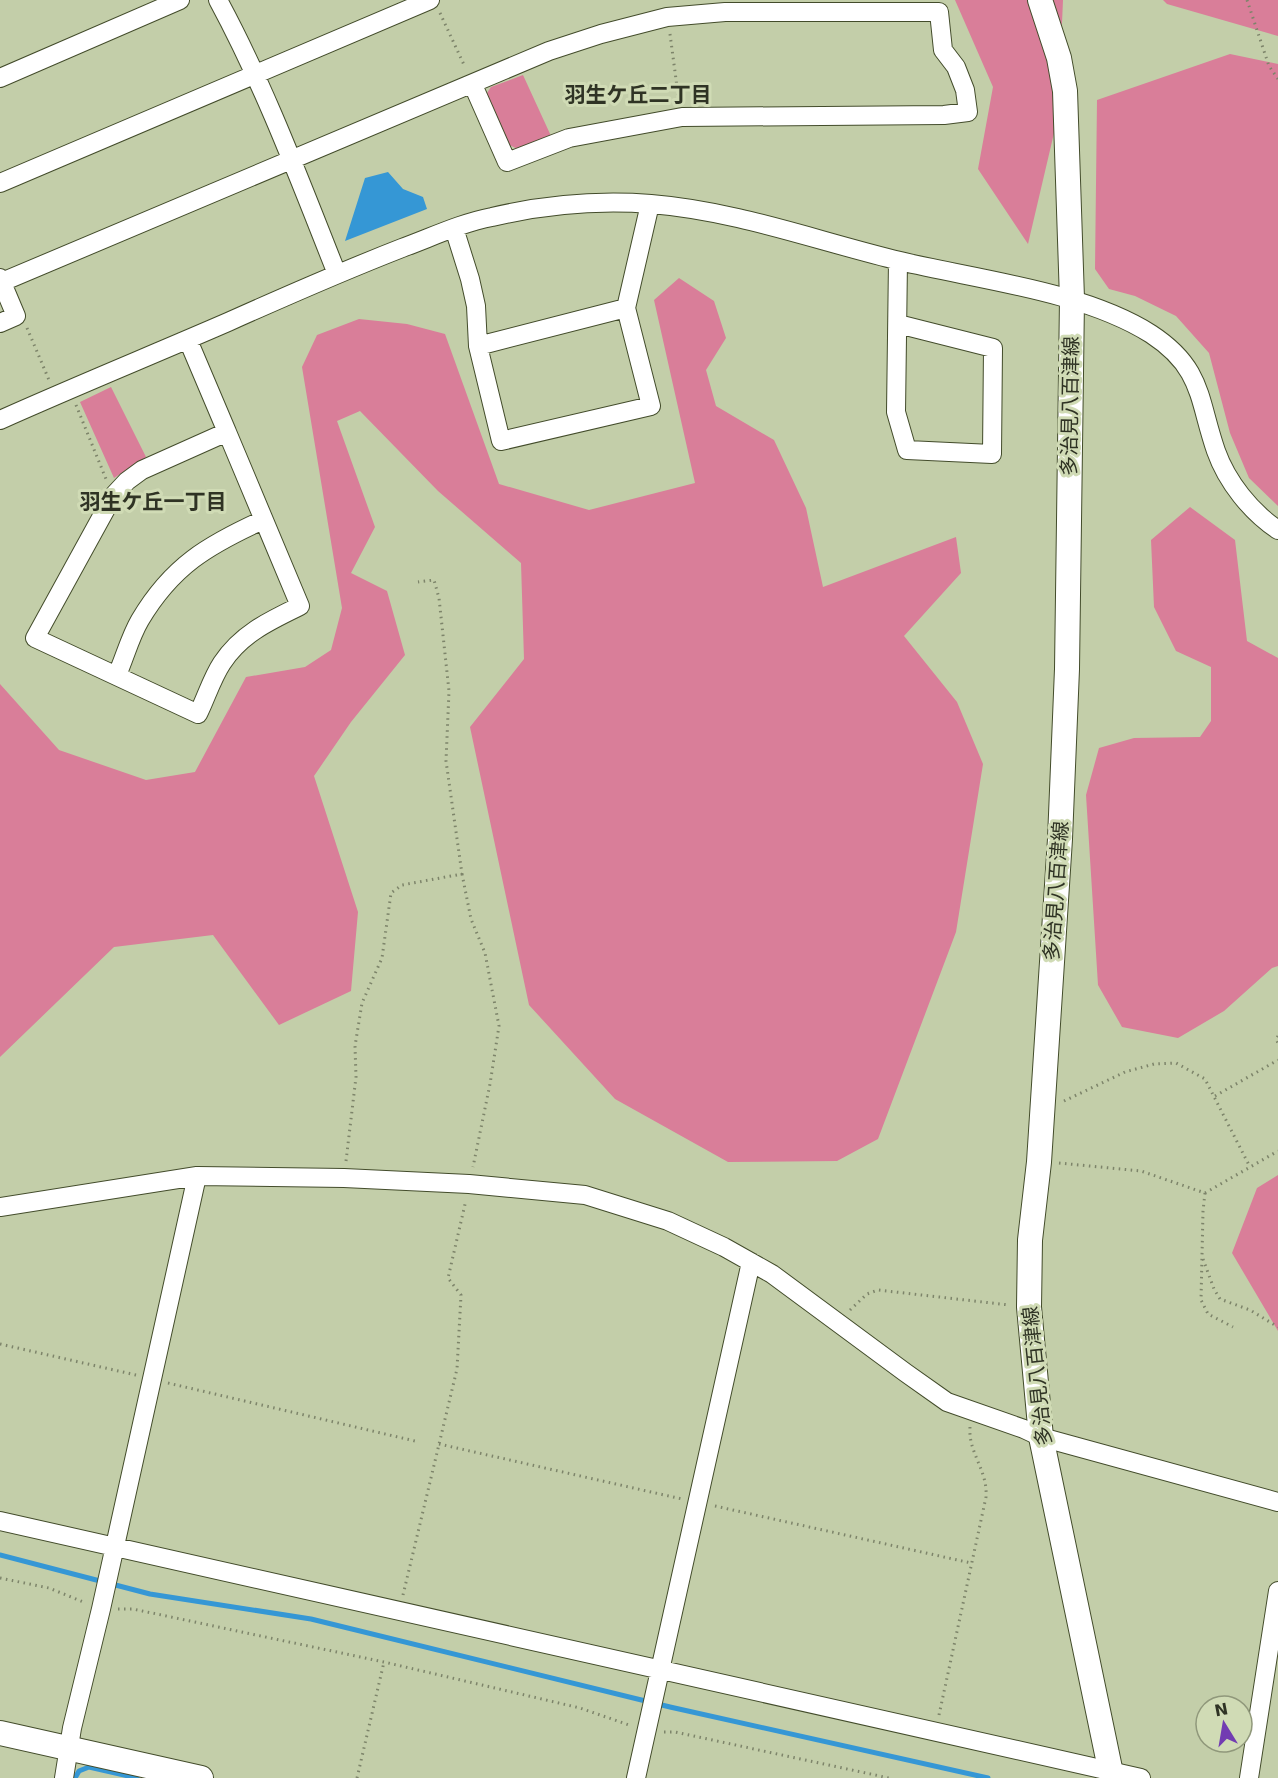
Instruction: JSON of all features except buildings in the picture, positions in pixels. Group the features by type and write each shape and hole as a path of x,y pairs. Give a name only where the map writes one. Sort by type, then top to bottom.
{"main road":[{"name":"多治見八百津線","path":"1040,0 1059,58 1065,91 1072,299 1067,669 1060,839 1041,1101 1039,1162 1030,1240 1029,1307 1041,1437 1111,1775"},
{"path":"0,1732 201,1778"}],"street":[{"path":"0,78 180,0"},
{"path":"218,0 240,41 292,160 337,274"},
{"path":"0,183 254,74 435,5"},
{"path":"8,320 1,280 473,85 549,51 665,9 724,12 939,12 943,50 956,67 964,90 968,112 944,115 682,117 569,138 507,162 473,85"},
{"path":"0,420 337,274 454,228 489,217 528,209 601,204 650,204 709,212 898,261 1072,299 1134,325 1172,350 1194,376 1216,452 1224,469 1250,506 1278,530"},
{"path":"454,228 476,306 478,346 501,441 651,406 626,308 650,204"},
{"path":"898,261 896,412 907,450 992,454 993,348 898,324"},
{"path":"478,346 626,308"},
{"path":"188,340 227,432 263,520 300,606 263,624 235,646 221,664 198,714 34,638 113,496 127,481 142,470 227,432"},
{"path":"117,675 140,621 175,574 213,544 263,520"},
{"path":"64,1778 72,1728 103,1602 197,1176"},
{"path":"0,1207 197,1176 344,1178 470,1184 585,1195 668,1221 772,1274 947,1402 1041,1437 1278,1502"},
{"path":"636,1778 662,1670 666,1640 751,1262"},
{"path":"0,1521 935,1732 1111,1775 1141,1778"},
{"path":"1249,1778 1278,1591"}],"path":[{"path":"1247,0 1269,66 1278,79"},
{"path":"435,5 473,85"},
{"path":"665,9 682,117"},
{"path":"8,320 25,322 113,496"},
{"path":"399,1611 457,1369 461,1295 448,1278 470,1184 500,1026 485,953 471,918 462,874 446,761 449,691 439,598 434,580 418,582"},
{"path":"344,1178 356,1077 355,1046 362,1003 382,958 392,893 402,885 462,874"},
{"path":"1278,1036 1276,1039 1278,1043"},
{"path":"1214,1097 1278,1060"},
{"path":"1041,1101 1061,1102 1125,1072 1154,1064 1176,1063 1204,1079 1250,1167"},
{"path":"1039,1162 1077,1163 1141,1171 1205,1193 1278,1151"},
{"path":"1205,1193 1201,1300 1208,1314 1233,1327"},
{"path":"1202,1255 1220,1299 1250,1310 1278,1327"},
{"path":"838,1323 867,1294 878,1290 1029,1307"},
{"path":"0,1344 415,1441"},
{"path":"935,1732 986,1497 987,1486 984,1472 973,1452 969,1436 971,1410"},
{"path":"0,1578 384,1662 675,1732 889,1778"},
{"path":"357,1778 384,1662"}],"shaded area":[{"path":"955,0 1063,0 1058,116 1028,244 978,169 993,87"},
{"path":"1163,0 1278,0 1278,36 1167,4"},
{"path":"1230,54 1278,64 1278,506 1249,478 1230,433 1209,353 1176,316 1135,296 1109,289 1095,269 1097,100"},
{"path":"523,75 551,136 518,149 505,143 485,96 491,87"},
{"path":"679,278 714,301 726,338 706,370 716,406 774,440 806,508 823,587 956,537 961,573 904,636 957,702 983,764 956,932 878,1139 837,1161 728,1162 615,1099 529,1005 470,727 524,659 521,563 438,491 360,411 337,421 375,527 351,573 387,591 405,655 351,722 314,776 358,912 351,991 279,1025 213,935 114,947 0,1057 0,684 59,750 146,780 195,772 246,677 305,667 331,650 342,608 302,367 317,335 359,319 407,324 445,334 499,484 589,510 695,483 654,300"},
{"path":"111,387 146,457 114,478 80,402"},
{"path":"1190,507 1235,540 1247,641 1278,658 1278,966 1272,968 1224,1011 1178,1038 1122,1027 1098,985 1086,795 1099,748 1134,738 1200,737 1211,721 1211,667 1176,651 1154,607 1151,540"},
{"path":"1278,1175 1278,1331 1232,1253 1257,1188"}],"water":[{"path":"388,172 403,189 423,197 427,209 345,241 365,178"}],"waterway":[{"path":"0,1555 150,1594 311,1619 670,1707 988,1778"},
{"path":"75,1778 79,1771 89,1767 137,1778"}],"district":[{"name":"羽生ケ丘二丁目","path":"638,95"},
{"name":"羽生ケ丘一丁目","path":"153,502"}]}
